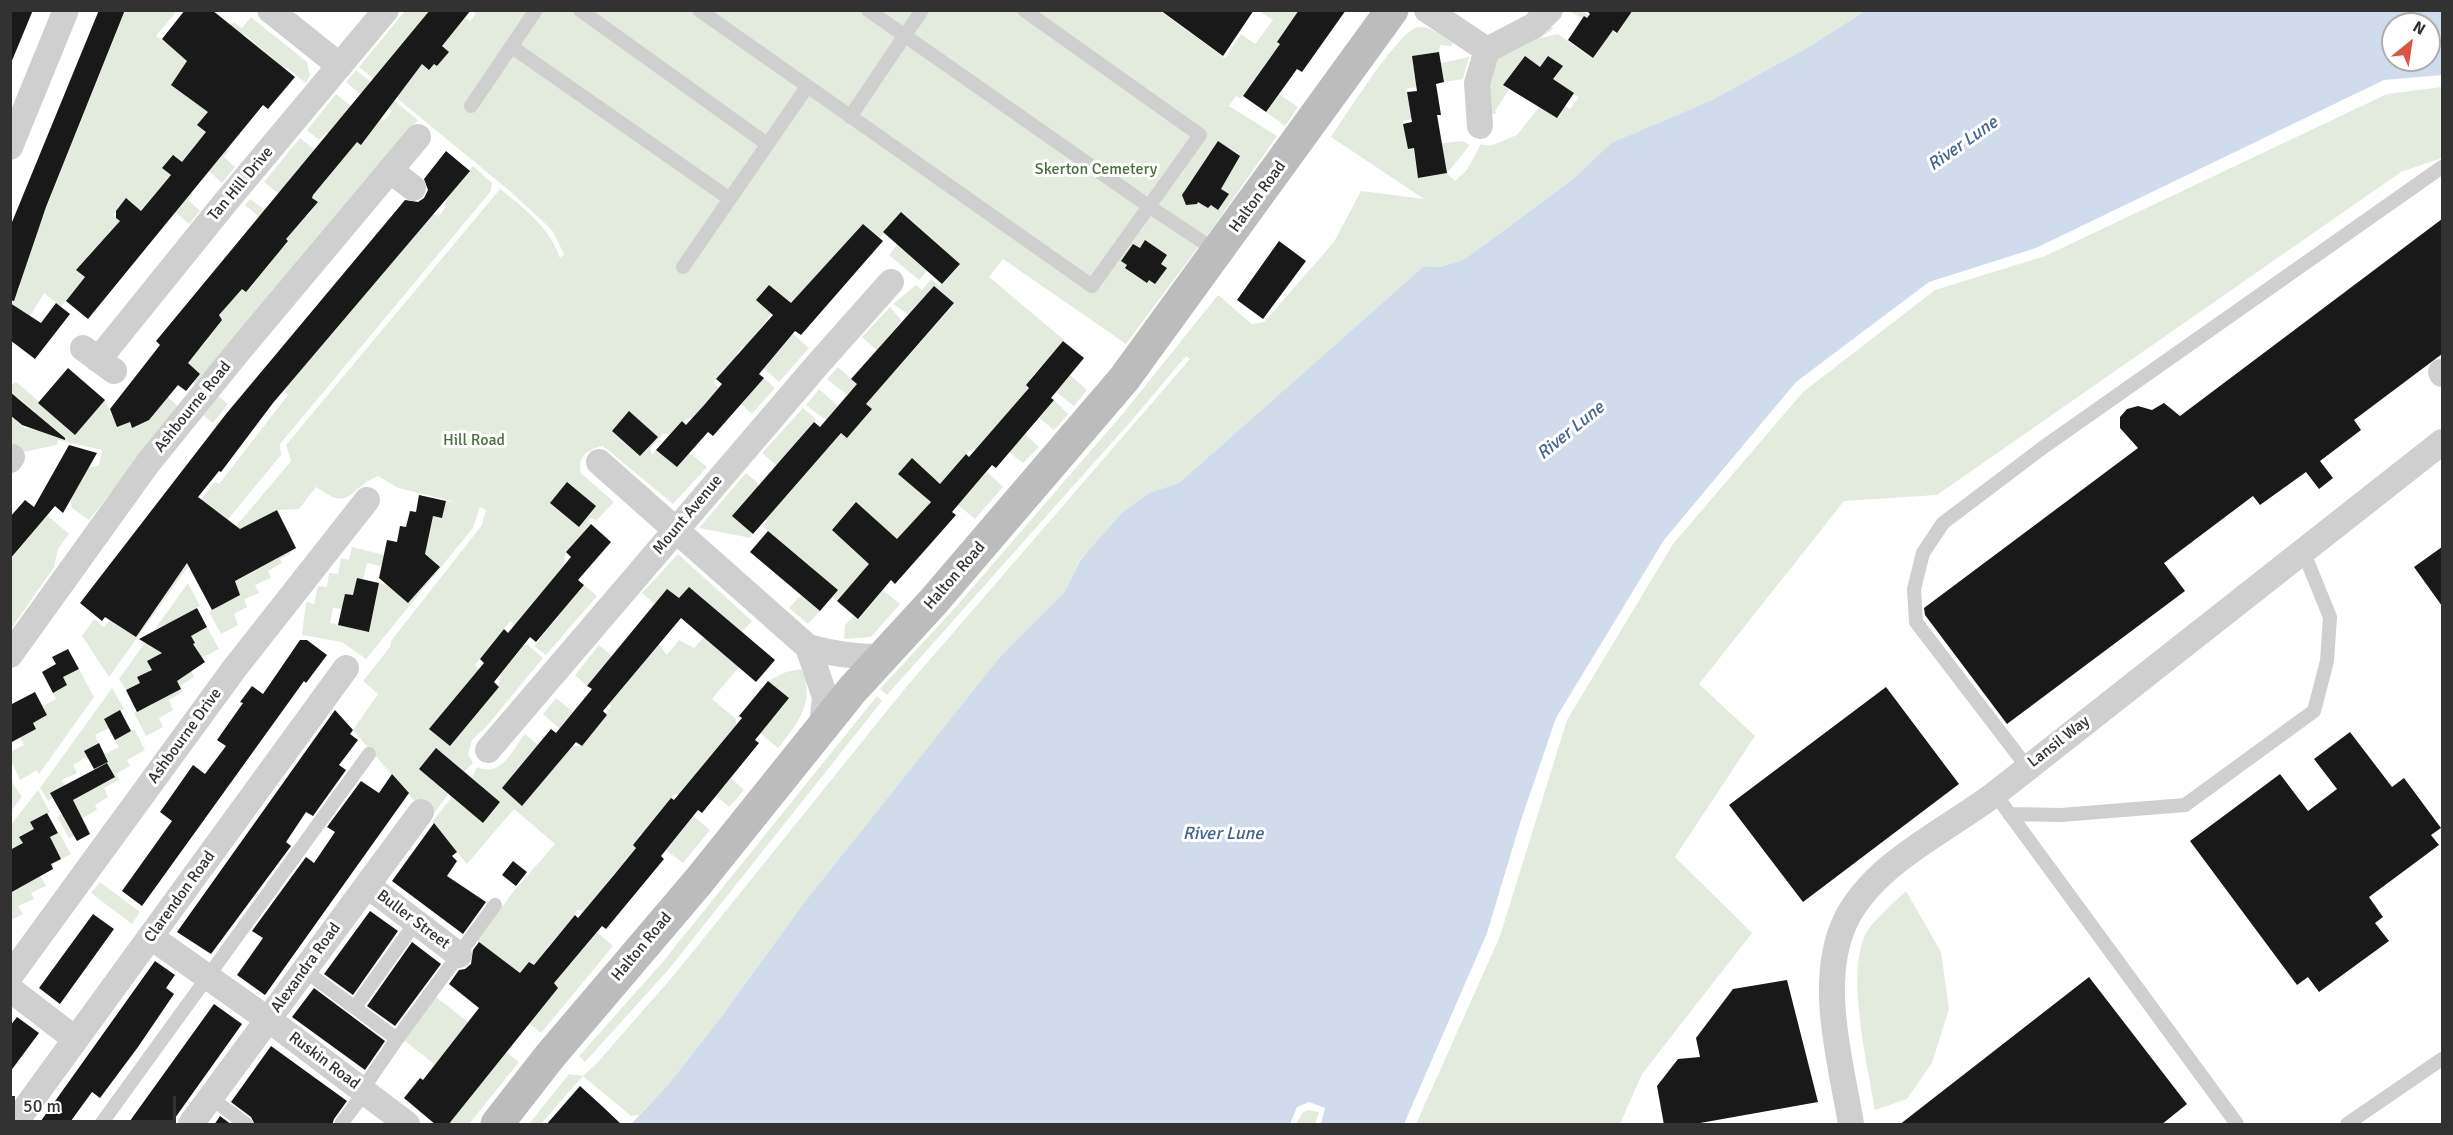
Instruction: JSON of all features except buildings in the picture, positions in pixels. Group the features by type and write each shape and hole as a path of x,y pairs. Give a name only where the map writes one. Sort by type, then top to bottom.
{"street":[{"path":"10,147 66,10"},
{"path":"270,10 340,66"},
{"name":"Tan Hill Drive","path":"98,360 386,10"},
{"name":"Halton Road","path":"497,1125 550,1056 698,882 822,726 880,657 933,602 1143,355 1392,10"},
{"path":"1427,10 1486,50"},
{"path":"1480,126 1477,83 1486,50 1533,26 1550,10"},
{"name":"Ashbourne Road","path":"10,655 143,470 237,353 418,137"},
{"path":"390,170 413,188"},
{"name":"Mount Avenue","path":"488,750 675,530 891,282"},
{"name":"Lansil Way","path":"1851,1125 1830,994 1838,938 1846,919 1865,891 1892,865 2002,804 2027,767 2442,442"},
{"path":"599,462 808,647 856,658 880,657"},
{"name":"Ashbourne Drive","path":"10,976 234,669 367,500"},
{"path":"808,647 825,697 822,726"},
{"name":"Clarendon Road","path":"14,1125 346,668"},
{"name":"Alexandra Road","path":"191,1125 421,812"},
{"name":"Buller Street","path":"367,885 459,955"},
{"name":"Ruskin Road","path":"151,937 268,1020 407,1125"},
{"path":"10,990 75,1039"}],"lane":[{"path":"471,106 536,10"},
{"path":"580,10 767,144"},
{"path":"699,10 1092,286 1200,135 1024,10"},
{"path":"868,10 1218,252"},
{"path":"850,117 922,10"},
{"path":"512,46 730,199"},
{"path":"683,267 807,87"},
{"path":"2027,767 1916,622 1914,589 1923,553 1942,523 2045,446 2442,167"},
{"path":"2002,804 2061,815 2185,804 2314,711 2328,661 2330,617 2303,551"},
{"path":"101,1125 369,754"},
{"path":"2002,804 2237,1125"},
{"path":"341,1125 397,1039 495,906"},
{"path":"355,1007 416,922"},
{"path":"304,970 397,1039"},
{"path":"2347,1125 2442,1059"},
{"path":"211,1098 246,1125"}],"green space":[{"path":"125,11 177,11 156,36 165,42 185,20 216,45 234,22 242,28 251,17 307,62 310,75 306,83 284,66 256,99 198,125 229,151 224,157 235,167 222,183 209,171 223,154 202,137 182,162 163,169 193,194 188,200 200,211 189,224 175,212 187,197 167,180 141,211 126,199 113,215 120,221 77,270 85,277 61,307 44,293 11,348 11,303 21,286 11,279 37,231","holes":["244,34 276,61 256,86 228,54"]},
{"path":"405,11 430,11 431,50 401,90 422,64 437,66 449,52 442,46 457,22 460,24 465,18 470,21 476,14 472,11 1160,11 1225,58 1241,34 1255,44 1273,20 1259,11 1312,11 1294,36 1271,56 1241,99 1236,96 1229,106 1277,136 1214,226 1126,344 1003,259 989,277 1064,340 1030,379 1034,382 975,450 972,448 966,454 932,494 935,497 898,540 887,530 871,563 837,601 832,597 837,590 762,526 767,521 765,519 835,439 841,433 847,438 871,410 866,404 954,304 934,286 909,315 893,304 916,285 922,290 931,279 940,287 960,264 902,212 880,238 863,224 781,318 773,312 744,349 743,346 737,354 743,360 732,373 725,368 713,383 719,388 692,418 682,421 669,435 663,434 650,449 652,455 656,450 677,467 690,453 707,467 673,504 603,446 585,454 581,462 581,473 614,502 597,520 589,518 590,524 566,552 563,567 515,625 510,621 475,665 479,670 430,729 450,746 499,687 500,675 524,645 528,645 543,658 486,727 472,740 468,754 473,763 464,772 436,749 419,769 448,794 430,819 353,730 378,694 363,681 390,647 391,641 482,525 486,510 480,507 473,528 366,659 342,642 302,635 306,602 314,604 318,586 327,587 329,573 338,574 341,558 349,560 352,547 384,555 381,566 367,563 363,579 353,595 345,594 342,609 333,608 330,623 353,628 379,583 387,585 433,516 442,518 446,501 456,502 398,488 378,476 343,498 328,495 316,487 299,509 277,510 261,518 201,589 194,576 291,461 286,445 500,189 527,211 543,228 556,247 560,258 564,254 552,230 511,192 359,67"},
{"path":"1573,11 1583,11 1616,34 1633,11 1865,11 1807,48 1712,100 1611,143 1572,180 1465,259 1440,267 1424,266 1179,483 1149,493 1081,558 1065,591 999,658 803,904 722,1016 668,1085 639,1115 631,1116 583,1076 674,975 907,686 1190,359 1186,356 1132,420 887,695 880,689 954,609 1125,411 1218,295 1252,324 1264,322 1334,242 1361,191 1424,199 1331,137 1371,78 1406,34 1415,28 1425,27 1453,43 1451,46 1440,45 1439,52 1412,56 1417,87 1406,89 1412,119 1403,121 1408,149 1413,148 1414,151 1418,177 1442,143 1462,141 1470,145 1447,173 1455,181 1467,170 1481,144 1490,146 1517,135 1539,107 1557,118 1565,106 1570,109 1579,97 1546,75 1529,70 1534,63 1525,56 1503,85 1509,90 1495,111 1496,114 1489,114 1485,104 1494,57 1546,26 1554,28 1540,38 1558,34 1593,59 1610,34 1571,12"},
{"path":"1469,57 1463,79 1444,82 1441,63"},
{"path":"356,70 418,120 197,385 173,365 200,348 207,340 202,335 210,335 222,320 219,315 253,268 261,274 270,264 278,244 283,248 288,242 245,205 250,199 265,210 307,216 318,202 293,178 279,194 264,182 300,138 315,150 349,151 326,132 319,140 307,130 336,94 351,106 361,145 368,136 365,133 378,117 384,121 392,111 361,95 346,82"},
{"path":"2442,87 2442,158 2401,172 1937,495 1844,501 1699,684 1755,736 1675,857 1752,933 1642,1074 1620,1124 1416,1124 1500,936 1567,720 1673,544 1803,392 1935,290 2045,256 2387,94"},
{"path":"1279,94 1298,107 1285,126 1266,112"},
{"path":"473,166 492,183 491,191 280,444 281,455 182,575 109,677 82,636 94,619 104,627 209,489 215,482 219,484 288,395 284,392 286,387 432,213 438,217 446,207 444,205 447,199"},
{"path":"897,245 927,271 919,280 889,255"},
{"path":"890,307 902,321 877,350 862,337"},
{"path":"793,334 809,348 779,382 763,368"},
{"path":"838,367 857,384 847,395 827,379"},
{"path":"1070,375 1087,390 1074,406 1056,392"},
{"path":"764,378 775,388 752,414 741,404"},
{"path":"16,382 73,433 105,400 117,427 128,422 132,428 142,423 161,391 179,407 89,520 72,508 70,501 88,468 99,465 102,450 58,440 57,445 23,452 11,445 11,415 22,427 35,430 41,423 34,411 17,397 11,404 11,385"},
{"path":"819,389 838,406 826,420 806,405"},
{"path":"212,391 228,404 213,423 197,411"},
{"path":"1054,400 1068,414 1054,430 1039,418"},
{"path":"803,408 816,419 777,466 762,453"},
{"path":"1025,434 1039,447 1023,463 1009,452"},
{"path":"987,472 1003,487 975,519 958,505"},
{"path":"746,473 758,483 751,538 699,528"},
{"path":"47,515 69,534 58,549 54,567 11,629 11,559"},
{"path":"288,530 296,548 280,559 282,563 268,571 271,578 255,585 259,593 244,599 247,607 234,614 238,625 221,634 209,612 227,602 224,596 238,588 235,581 250,573 247,567 271,539"},
{"path":"678,554 752,621 742,632 705,601 693,608 655,604 642,593"},
{"path":"188,583 200,606 180,617 152,670 137,677 140,683 126,690 119,679"},
{"path":"584,585 597,596 546,655 534,646"},
{"path":"883,590 900,604 871,637 844,639 845,625 855,616 859,619"},
{"path":"801,595 820,611 808,624 789,608"},
{"path":"207,627 219,649 202,658 205,662 191,670 194,677 180,686 183,692 169,700 173,710 159,718 163,727 146,736 134,713 152,705 148,697 180,651 194,643 191,636"},
{"path":"704,637 739,667 712,699 736,719 736,725 679,794 674,795 639,835 641,841 584,911 577,910 547,948 569,966 597,932 613,946 541,1033 529,1023 557,987 550,977 530,962 520,973 477,941 513,892 555,844 514,809 467,864 432,822 452,797 483,823 500,802 472,778 477,767 493,769 500,766 525,734 538,745 502,788 521,805 572,746 582,746 607,715 606,713 612,706 609,704 659,644 667,655 679,640 694,648"},
{"path":"599,645 612,656 587,686 575,675"},
{"path":"79,669 94,697 39,774 37,770 20,780 11,761 10,752 24,745 20,738 36,729 33,723 47,715 43,706 56,699 53,693 67,685 63,677"},
{"path":"801,669 807,691 806,702 798,721 778,748 760,733 789,698 768,681 786,672"},
{"path":"112,688 124,709 104,719 109,728 95,735 98,743 84,751 87,757 73,765 77,773 62,780 65,786 50,793 53,798 48,801 40,788"},
{"path":"877,696 882,701 669,969 585,1062 579,1056 661,964"},
{"path":"556,698 573,712 560,729 543,714"},
{"path":"134,729 145,750 127,760 130,766 116,774 119,780 104,788 108,797 95,805 97,810 83,818 88,828 69,838 57,817 76,807 73,800 97,776 93,769 108,762 105,754 119,747 115,740"},
{"path":"731,778 744,790 729,807 716,796"},
{"path":"10,779 22,797 11,811 10,811"},
{"path":"38,790 50,812 31,822 34,829 19,836 23,843 11,850 10,826"},
{"path":"693,816 710,830 683,863 666,850"},
{"path":"59,833 71,854 53,864 54,868 40,875 46,886 31,893 34,899 18,906 23,914 11,920 11,892 41,842"},
{"path":"100,882 140,912 132,924 91,893"},
{"path":"1906,891 1941,952 1949,1009 1932,1063 1907,1099 1875,1110 1860,1021 1858,973 1860,952 1868,930"},
{"path":"436,997 482,1033 464,1027 435,1065 404,1040"},
{"path":"506,1052 519,1062 469,1124 448,1124"},
{"path":"569,1074 583,1076 541,1124 529,1124"},
{"path":"1308,1110 1319,1112 1315,1124 1296,1124 1302,1113"}],"water":[{"name":"River Lune","path":"1865,11 2442,11 2442,75 2384,80 2036,248 1929,282 1796,382 1664,540 1556,718 1521,820 1487,933 1404,1124 1321,1124 1325,1108 1309,1102 1297,1107 1290,1124 631,1124 668,1085 722,1016 803,904 999,658 1065,591 1081,559 1122,513 1149,493 1179,483 1424,266 1440,267 1465,259 1572,180 1611,143 1712,100 1807,48"}],"park label":[{"name":"Skerton Cemetery","path":"1096,170"},
{"name":"Hill Road","path":"474,441"}]}
